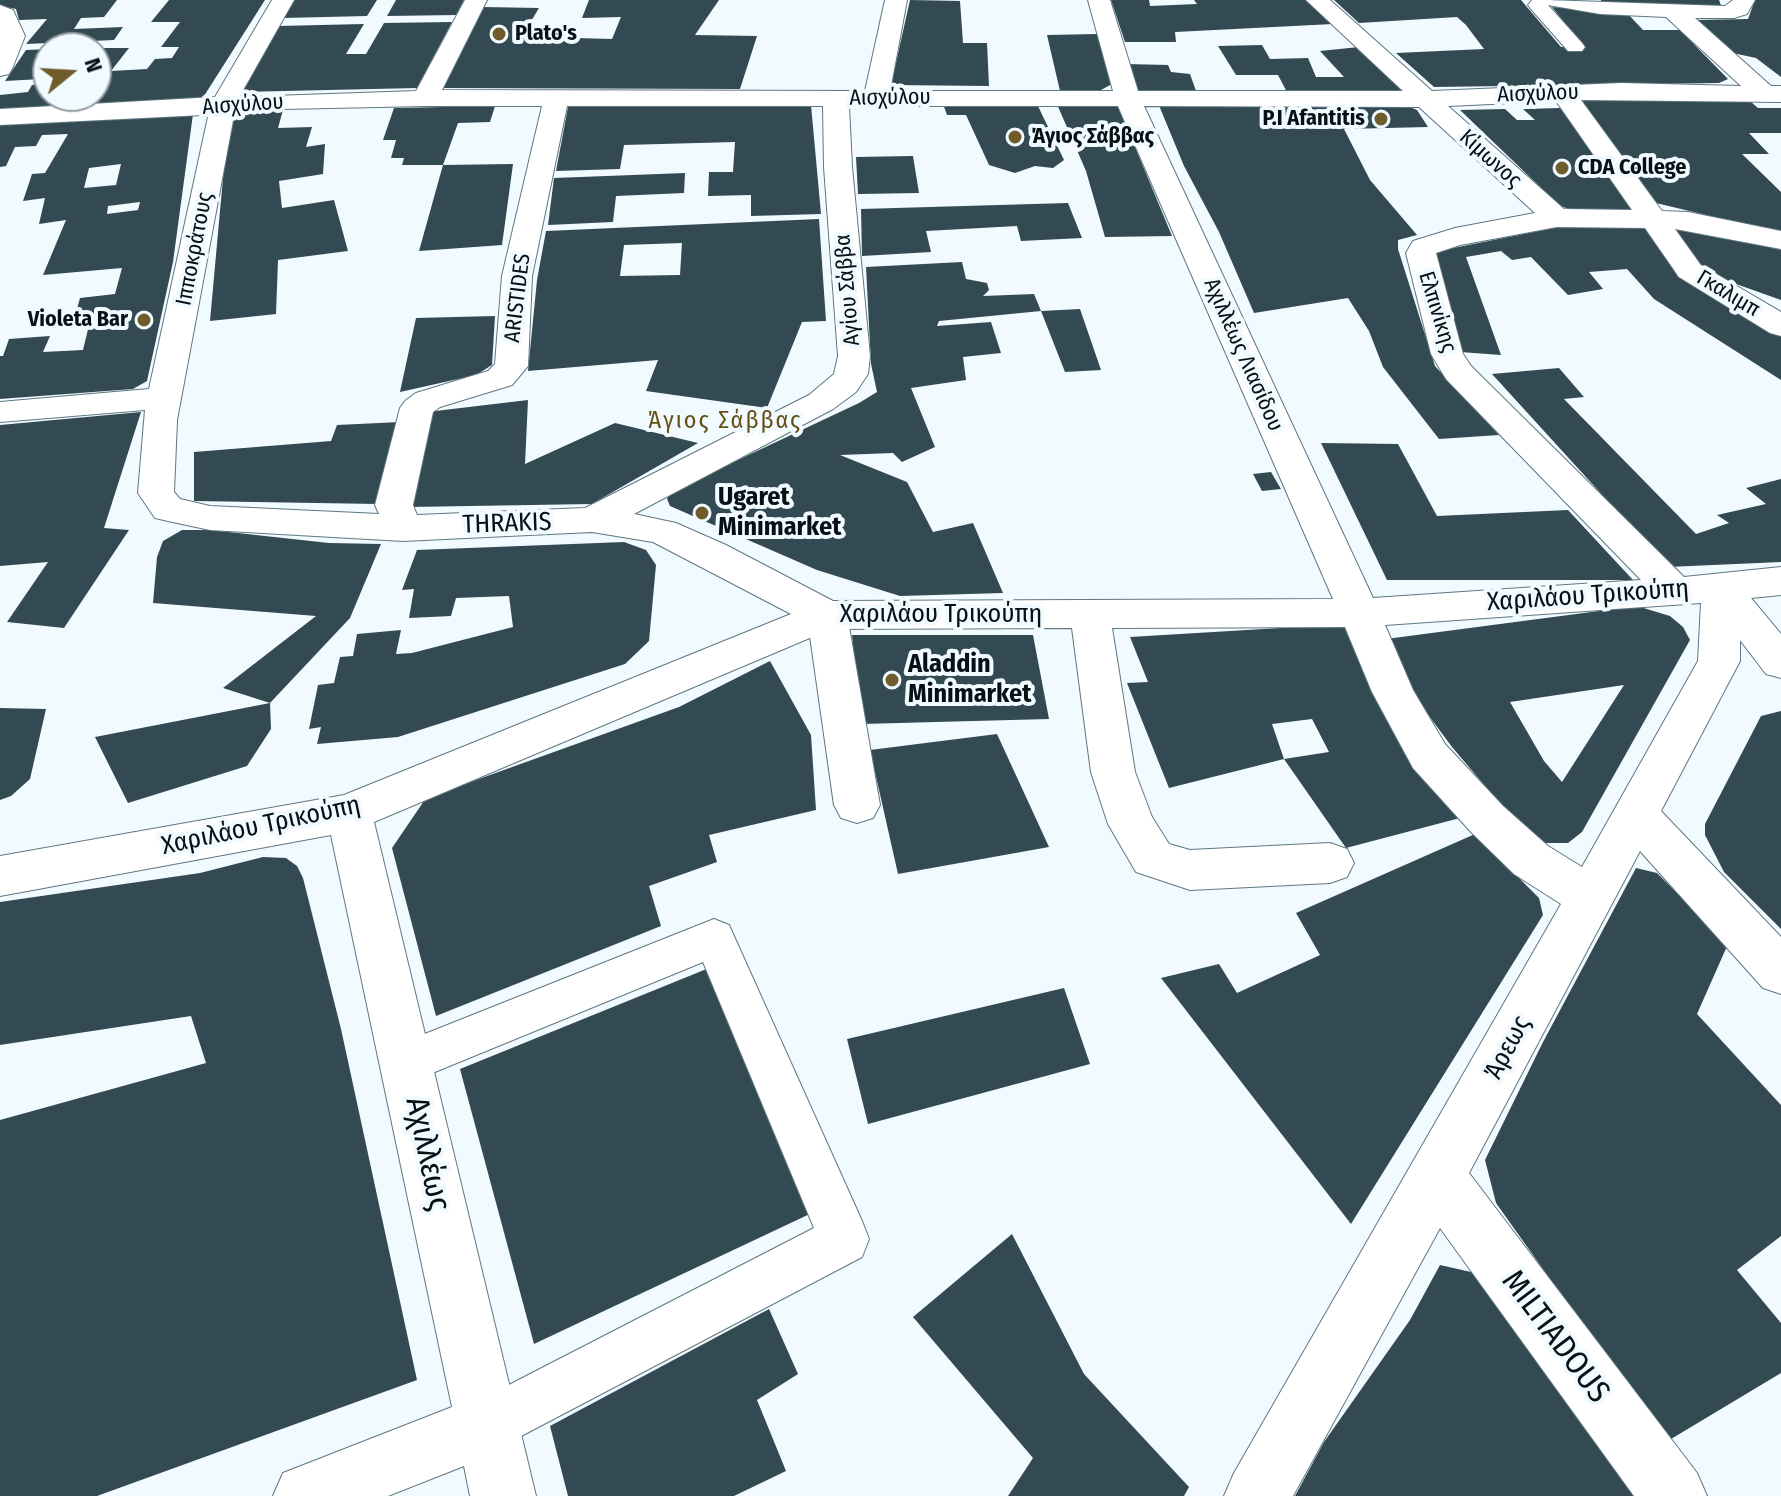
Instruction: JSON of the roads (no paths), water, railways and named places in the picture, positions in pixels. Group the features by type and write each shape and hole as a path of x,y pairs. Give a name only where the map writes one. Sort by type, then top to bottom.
{"street":[{"name":"Ιπποκράτους","path":"168,509 156,493 160,420 224,103 283,0"},
{"path":"425,98 476,0"},
{"path":"876,97 896,0"},
{"name":"Αχιλλέως Λιασίδου","path":"1099,0 1127,97 1393,692 1429,756 1522,852 1589,897"},
{"name":"Κίμωνος","path":"1317,0 1557,218"},
{"path":"1556,0 1580,6 1675,13 1726,13 1739,9 1744,0"},
{"path":"0,12 5,15 13,36 0,69"},
{"path":"1675,13 1772,94"},
{"name":"Αισχύλου","path":"0,117 204,107 224,103 425,98 1424,99 1617,88 1772,94"},
{"name":"Γκαλιμπ","path":"1563,93 1690,271 1781,326"},
{"name":"Αγίου Σάββα","path":"592,520 821,402 844,385 851,374 854,356 839,182 836,98"},
{"name":"ARISTIDES","path":"403,528 394,505 417,408 428,400 500,378 511,366 517,276 556,99"},
{"name":"Ελπινίκης","path":"1697,589 1624,541 1458,372 1447,354 1421,253 1423,247 1432,243 1557,218 1653,217 1713,225 1781,240"},
{"path":"0,412 166,398"},
{"name":"THRAKIS","path":"168,509 210,518 403,528 592,520 663,532 712,554 827,615"},
{"name":"Χαριλάου Τρικούπη","path":"0,876 349,813 827,615 1358,613 1781,581"},
{"path":"1697,589 1781,663"},
{"name":"Άρεως","path":"1257,1496 1437,1177 1719,661 1697,589"},
{"path":"1090,614 1113,772 1131,824 1153,858 1190,870 1330,863"},
{"path":"827,615 857,805"},
{"name":"Αχιλλέως","path":"349,813 408,1062 485,1426 503,1496"},
{"path":"1636,816 1781,972"},
{"name":"MILTIADOUS","path":"1437,1177 1674,1496"},
{"path":"306,1496 485,1426"}],"lane":[{"path":"1542,0 1538,5 1575,47"},
{"path":"408,1062 714,938 844,1239 485,1426"}],"place":[{"name":"Plato's","path":"499,34"},
{"name":"P.I Afantitis","path":"1381,119"},
{"name":"Άγιος Σάββας","path":"1015,137"},
{"name":"CDA College","path":"1562,168"},
{"name":"Violeta Bar","path":"144,320"},
{"name":"Ugaret Minimarket","path":"702,513"},
{"name":"Aladdin Minimarket","path":"892,680"}],"district":[{"name":"Άγιος Σάββας","path":"725,421"}]}
